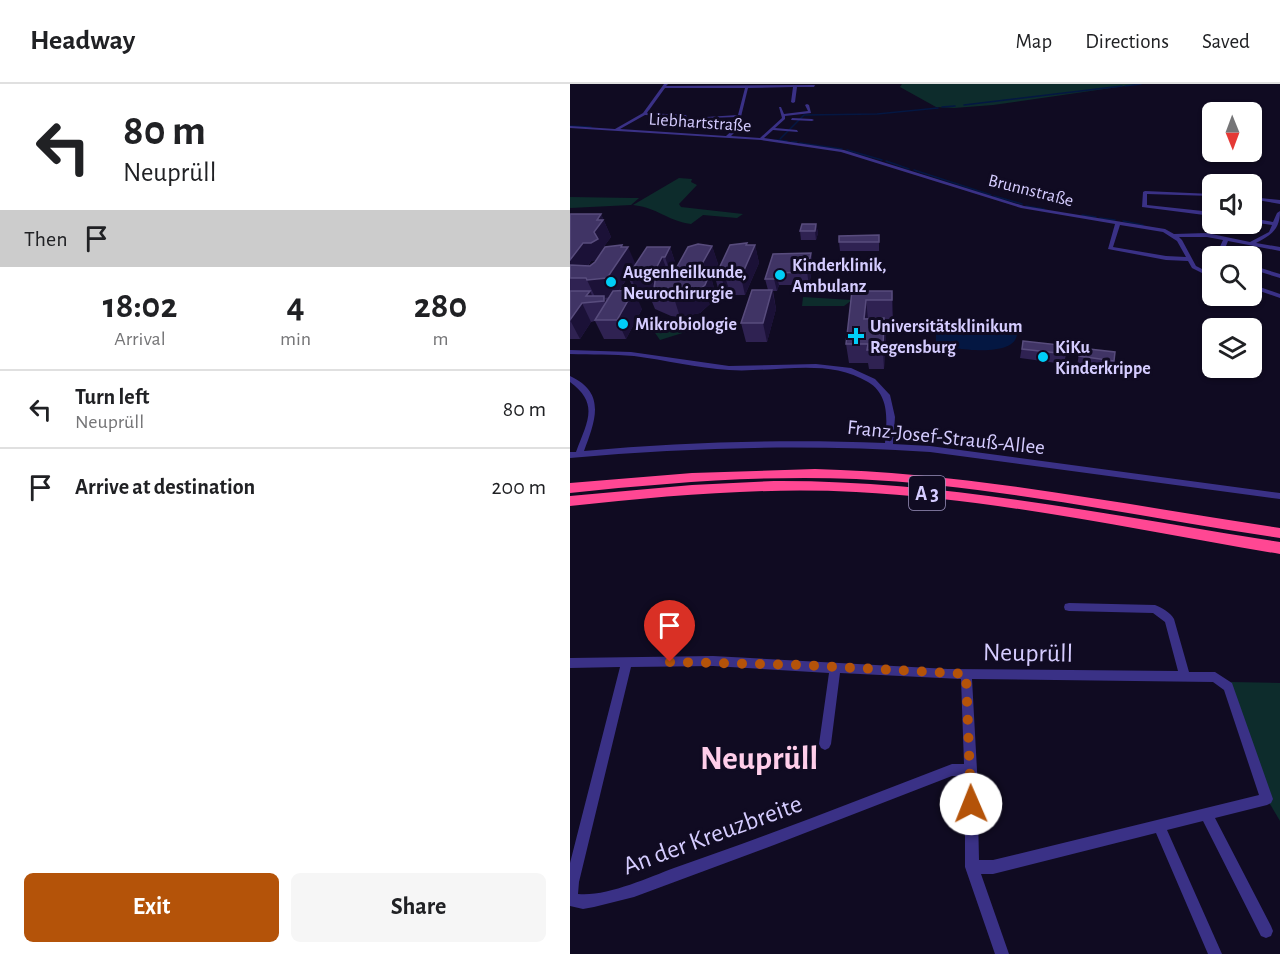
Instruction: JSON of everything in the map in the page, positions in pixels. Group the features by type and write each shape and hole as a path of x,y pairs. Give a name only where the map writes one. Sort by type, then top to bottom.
{"highway":[{"name":"A 3","path":"570,488 752,474 825,473 897,476 1021,491 1280,533"},
{"name":"A 3","path":"570,501 732,488 826,487 897,490 1018,504 1280,548"}],"street":[{"path":"615,130 644,114 666,86 814,86"},
{"path":"727,137 736,129 747,86"},
{"path":"793,102 795,86"},
{"path":"762,139 783,116 810,112 807,105"},
{"path":"780,108 783,116"},
{"path":"644,114 686,116"},
{"path":"708,117 739,116"},
{"path":"783,116 812,120"},
{"name":"Liebhartstraße","path":"570,127 762,139 827,148"},
{"path":"772,129 797,131"},
{"name":"Brunnstraße","path":"827,148 860,155 1019,206 1160,230 1174,236 1198,235 1226,238 1280,249"},
{"path":"1202,195 1145,192 1144,206 1202,213"},
{"path":"1262,200 1280,202"},
{"path":"1252,243 1271,233 1280,213"},
{"path":"1262,222 1275,224"},
{"path":"1118,223 1110,248 1166,258 1188,259"},
{"path":"1174,236 1182,243 1194,267 1202,271"},
{"path":"1223,246 1226,238"},
{"path":"1262,270 1280,276"},
{"path":"1262,290 1280,296"},
{"path":"570,352 625,353 729,368 816,366 848,370 872,381 886,395 891,417 889,446"},
{"path":"570,378 587,391 593,411 592,423 575,455"},
{"name":"Franz-Josef-Strauß-Allee","path":"575,455 733,443 889,446 930,449 1280,496"},
{"name":"Neuprüll","path":"1069,607 1155,609 1168,619 1185,676"},
{"path":"571,896 572,882 627,662"},
{"name":"Neuprüll","path":"570,663 713,662 966,674 1215,676 1227,687 1267,799 1206,813"},
{"path":"825,744 835,667"},
{"path":"966,674 971,770 972,867 1002,954"},
{"name":"An der Kreuzbreite","path":"571,896 574,900 587,902 632,890 722,859 952,770 971,770"},
{"path":"972,867 993,867 1206,813 1266,931"},
{"path":"1159,826 1215,954"}],"green space":[{"path":"902,84 1139,84 993,105 954,108 936,107 900,87"},
{"path":"679,178 692,179 691,182 697,185 679,204 681,207 743,214 737,218 703,215 691,224 633,205"},
{"path":"570,197 639,198 631,205 570,208"},
{"path":"803,297 852,300 844,306 802,306"},
{"path":"650,316 663,326 692,330 660,340 651,327"},
{"path":"1231,682 1280,683 1280,821 1267,799"}],"water":[{"path":"945,327 1011,328 1017,331 1015,340 1008,346 997,349 969,350 936,344 936,334"}],"building":[{"path":"570,214 601,214 597,220 603,220 594,232 598,239 591,243 583,243 570,260"},
{"path":"802,224 816,224 815,231 800,231"},
{"path":"879,235 879,242 839,242 839,236"},
{"path":"747,243 746,245 755,245 741,277 722,279 715,277 730,245"},
{"path":"698,244 712,246 697,273 710,273 705,285 694,294 674,298 664,297 648,290 657,290 654,289 656,274 673,274 688,247"},
{"path":"622,245 621,247 628,247 607,278 587,280 586,278 570,278 570,265 590,266 605,247"},
{"path":"647,247 670,247 651,278 632,280 628,276"},
{"path":"811,253 807,272 776,273 774,279 765,279 773,254"},
{"path":"634,290 617,320 595,320 613,291"},
{"path":"752,290 772,290 763,323 741,323"},
{"path":"570,291 590,291 586,296 604,296 604,301 582,303 570,320"},
{"path":"852,291 892,291 892,300 866,300 864,319 884,318 883,350 867,350 868,344 846,344"},
{"path":"1023,341 1059,345 1060,342 1068,343 1066,354 1022,349"},
{"path":"1080,348 1115,352 1114,361 1079,356"}],"waterway":[{"path":"1125,86 1141,84"},
{"path":"964,105 1122,86"},
{"path":"942,107 955,106"},
{"path":"780,139 804,115 877,114 938,108"},
{"path":"570,126 591,127"},
{"path":"776,140 787,141"},
{"path":"791,142 797,142"},
{"path":"800,143 842,149"},
{"path":"847,150 882,160"},
{"path":"886,161 909,169"},
{"path":"914,170 991,195"},
{"path":"994,196 1022,204"},
{"path":"1026,206 1044,209"},
{"path":"1082,215 1096,217"},
{"path":"1100,218 1115,220"},
{"path":"1123,221 1143,225"}],"place":[{"name":"Kinderklinik, Ambulanz","path":"780,275"},
{"name":"Augenheilkunde, Neurochirurgie","path":"611,282"},
{"name":"Mikrobiologie","path":"623,324"},
{"name":"Universitätsklinikum Regensburg","path":"856,336"},
{"name":"KiKu Kinderkrippe","path":"1043,357"}],"district":[{"name":"Neuprüll","path":"759,757"}],"route":[{"path":"670,662 802,665 966,674 971,804"}]}
